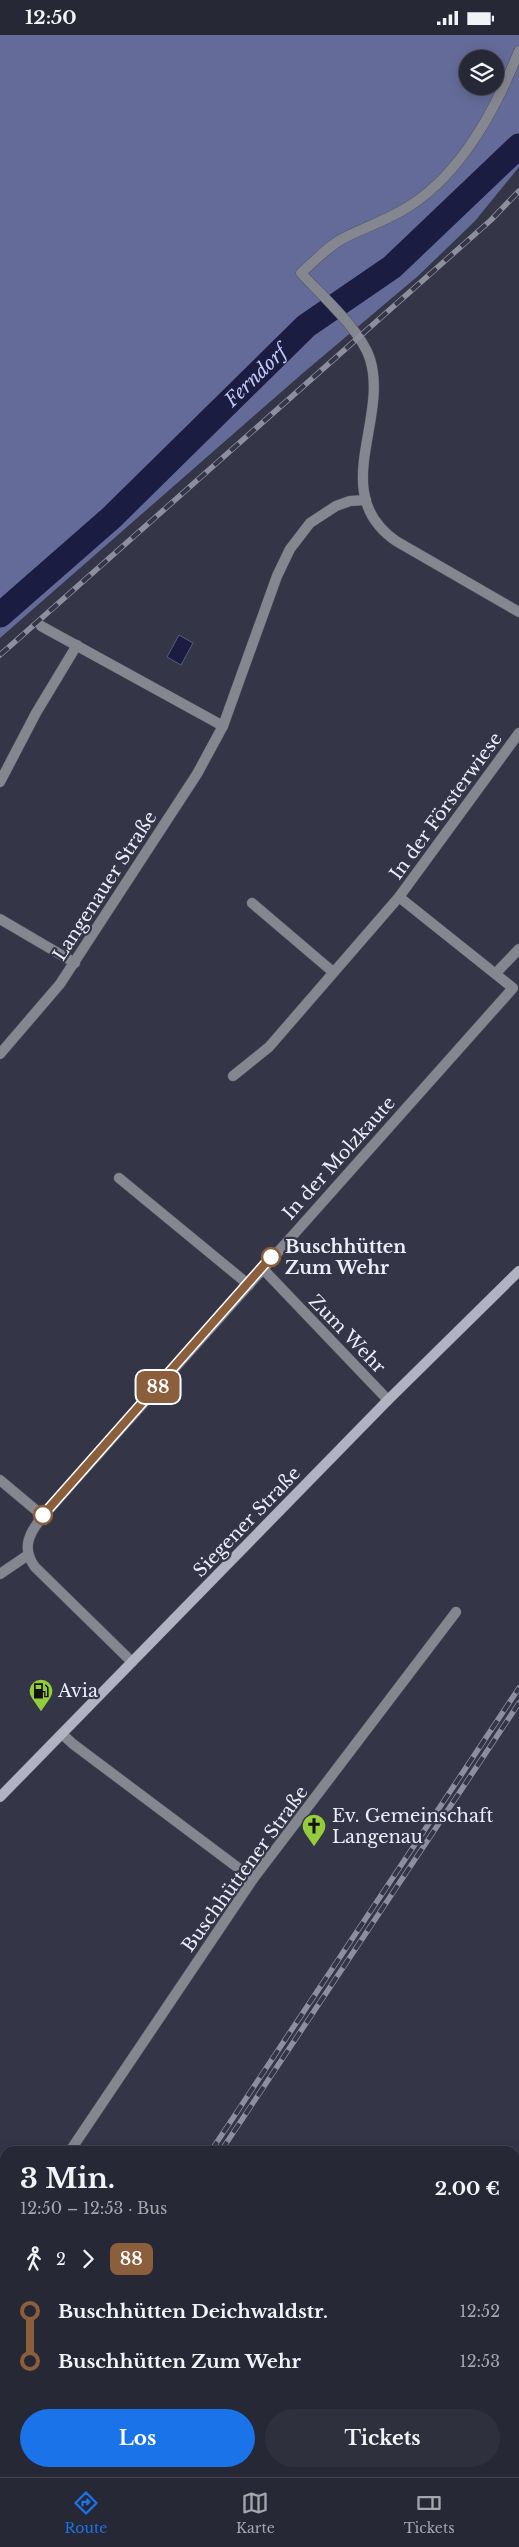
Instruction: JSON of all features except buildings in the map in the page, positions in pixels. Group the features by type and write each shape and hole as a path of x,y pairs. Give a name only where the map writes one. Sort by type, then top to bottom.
{"main road":[{"name":"Siegener Straße","path":"0,1797 388,1401 519,1271"}],"street":[{"path":"519,51 510,74 480,128 460,158 443,178 409,207 340,240 301,273 351,329 370,358 374,396 362,468 366,500 371,516 381,530 396,541 519,612"},
{"name":"Langenauer Straße","path":"0,1054 60,984 174,811 223,726 277,576 290,549 310,523 350,501 366,500"},
{"path":"42,626 223,726"},
{"path":"0,782 36,713 77,645"},
{"name":"In der Försterwiese","path":"233,1076 269,1047 399,897 519,733"},
{"name":"In der Försterwiese","path":"399,897 496,973"},
{"path":"252,903 333,972"},
{"path":"0,919 74,963"},
{"path":"496,973 519,949"},
{"name":"In der Molzkaute","path":"28,1555 29,1537 43,1516 512,988 496,973"},
{"path":"119,1178 249,1285"},
{"name":"Zum Wehr","path":"262,1268 388,1401"},
{"path":"0,1480 43,1516"},
{"path":"0,1574 28,1555 35,1567 132,1662"},
{"name":"Buschhüttener Straße","path":"73,2146 253,1879 456,1612"},
{"path":"62,1734 73,1745 253,1879"}],"shaded area":[{"path":"0,35 519,35 519,167 475,221 418,276 303,373 0,638"},
{"path":"179,635 193,643 181,665 167,657"}],"waterway":[{"name":"Ferndorf","path":"0,615 112,517 306,326 392,267 519,146"}],"railway":[{"path":"0,655 491,220 519,191"},
{"path":"214,2146 519,1688"},
{"path":"224,2146 519,1703"}],"bus line":[{"name":"88","path":"43,1515 249,1285 271,1257"}],"place":[{"name":"Buschhütten Zum Wehr","path":"271,1257"},
{"name":"Avia","path":"41,1712"},
{"name":"Ev. Gemeinschaft Langenau","path":"314,1847"}]}
